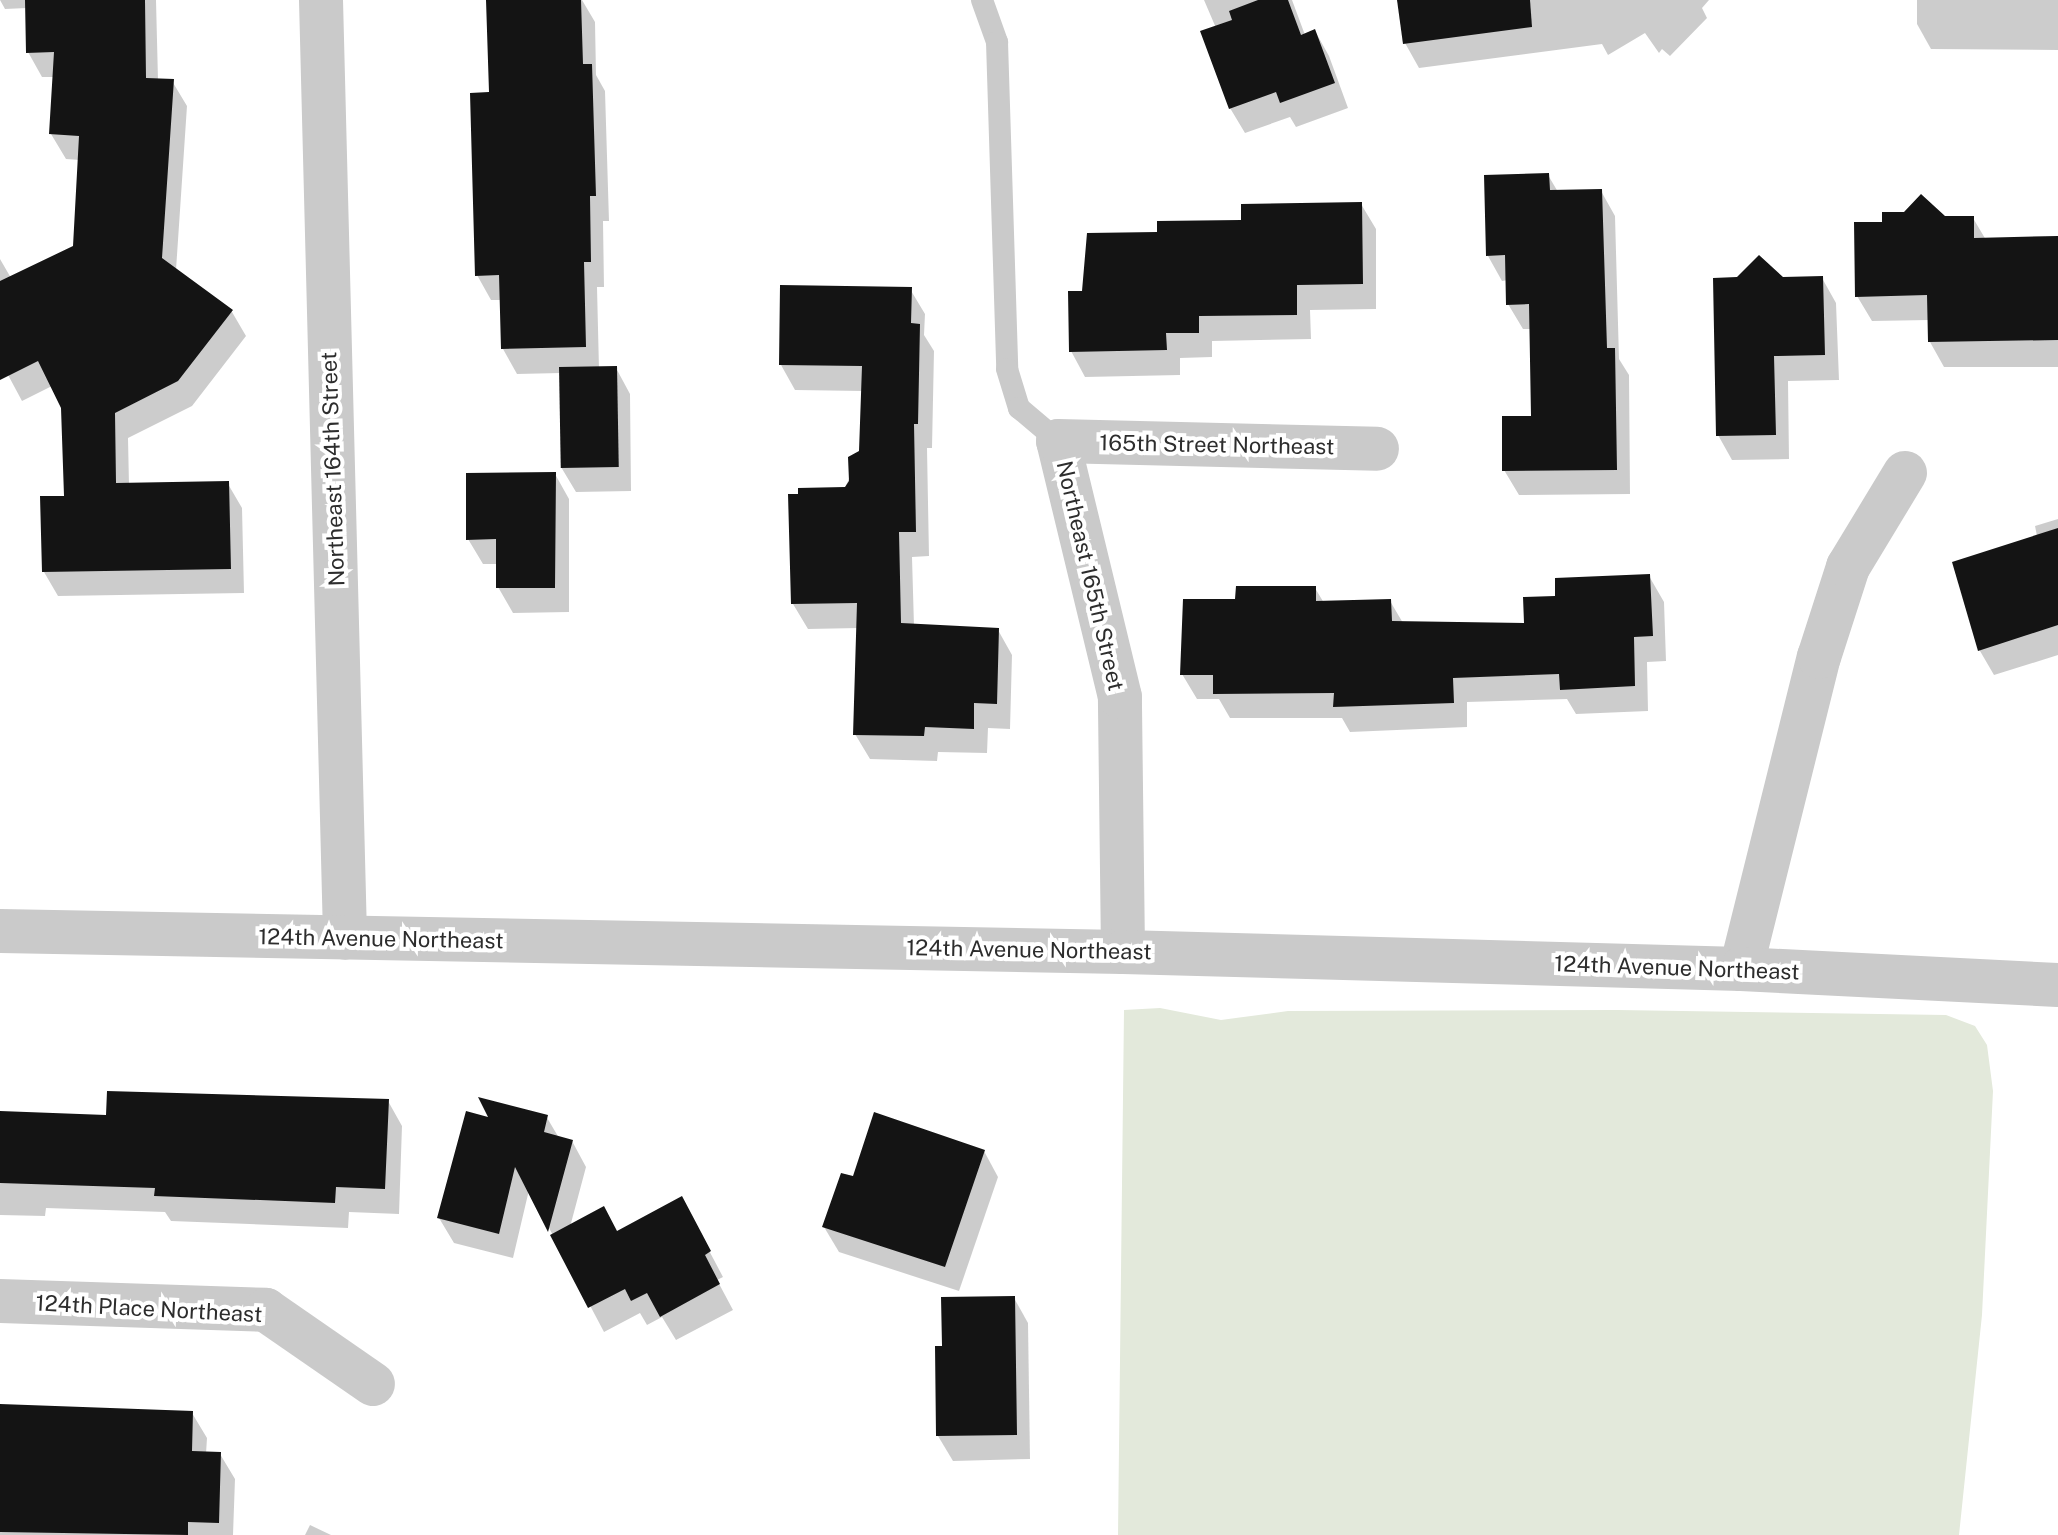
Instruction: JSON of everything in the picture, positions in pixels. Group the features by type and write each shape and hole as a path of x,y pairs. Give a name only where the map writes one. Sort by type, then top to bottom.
{"street":[{"name":"Northeast 164th Street","path":"321,0 345,938"},
{"name":"165th Street Northeast","path":"1058,441 1377,449"},
{"name":"Northeast 165th Street","path":"1058,441 1120,697 1123,952"},
{"path":"1741,969 1819,657 1848,567 1905,473"},
{"name":"124th Avenue Northeast","path":"0,931 1123,952 1741,969 2058,985"},
{"name":"124th Place Northeast","path":"0,1301 266,1310 373,1384"}],"lane":[{"path":"982,0 997,42 1007,369 1019,408 1058,441"}],"shaded area":[{"path":"1160,1008 1221,1020 1288,1011 1617,1010 1946,1015 1975,1026 1987,1045 1993,1091 1982,1315 1959,1535 1118,1535 1124,1010"}],"building":[{"path":"25,0 145,0 146,78 174,79 162,258 233,310 178,381 115,413 116,483 229,481 231,569 42,572 40,496 64,496 61,408 38,361 0,380 0,281 73,246 79,136 49,134 54,52 26,53"},
{"path":"486,0 581,0 583,64 592,64 596,196 590,196 591,262 584,262 586,347 501,349 499,275 475,276 470,93 489,92"},
{"path":"1258,0 1288,0 1301,35 1315,29 1335,83 1280,103 1276,92 1229,109 1200,31 1232,20 1229,11"},
{"path":"1397,0 1530,0 1532,27 1403,44"},
{"path":"1549,173 1550,190 1602,189 1607,348 1615,348 1617,470 1502,471 1502,416 1531,416 1529,304 1506,305 1505,255 1486,256 1484,175"},
{"path":"1921,194 1945,216 1974,216 1974,238 2058,236 2058,340 1928,342 1927,295 1855,297 1854,222 1882,222 1882,212 1904,212"},
{"path":"1362,202 1363,284 1297,285 1297,315 1199,316 1199,333 1166,333 1167,350 1069,352 1068,291 1082,291 1087,233 1157,232 1157,221 1241,220 1241,204"},
{"path":"1759,255 1783,277 1823,276 1825,355 1774,356 1776,435 1716,436 1713,278 1737,277"},
{"path":"780,285 912,287 911,323 920,324 918,424 914,424 916,532 899,532 901,623 999,628 997,704 974,703 974,729 925,727 924,736 853,735 857,603 791,604 788,494 798,494 798,488 845,487 849,481 848,457 859,451 862,366 779,365"},
{"path":"617,366 619,467 561,468 559,367"},
{"path":"556,472 555,588 496,588 496,539 466,540 466,473"},
{"path":"2058,528 2058,625 1978,651 1952,562"},
{"path":"1650,574 1653,636 1634,637 1635,686 1560,690 1559,674 1453,678 1454,703 1333,707 1334,693 1213,694 1213,675 1180,675 1183,599 1235,599 1236,586 1316,586 1316,601 1391,599 1392,621 1524,623 1523,597 1555,596 1555,578"},
{"path":"107,1091 389,1099 385,1189 336,1187 335,1203 154,1196 155,1188 0,1183 0,1111 106,1115"},
{"path":"478,1097 548,1115 544,1132 573,1140 548,1232 515,1167 499,1234 437,1218 466,1111 488,1117"},
{"path":"874,1112 985,1150 945,1267 822,1227 841,1173 853,1176"},
{"path":"682,1196 711,1251 705,1255 720,1284 660,1317 647,1293 631,1301 625,1289 588,1308 550,1235 604,1206 617,1231"},
{"path":"1015,1296 1017,1435 936,1436 935,1346 942,1346 941,1297"},
{"path":"0,1404 193,1411 192,1451 221,1452 219,1523 188,1522 188,1535 0,1532"}]}
